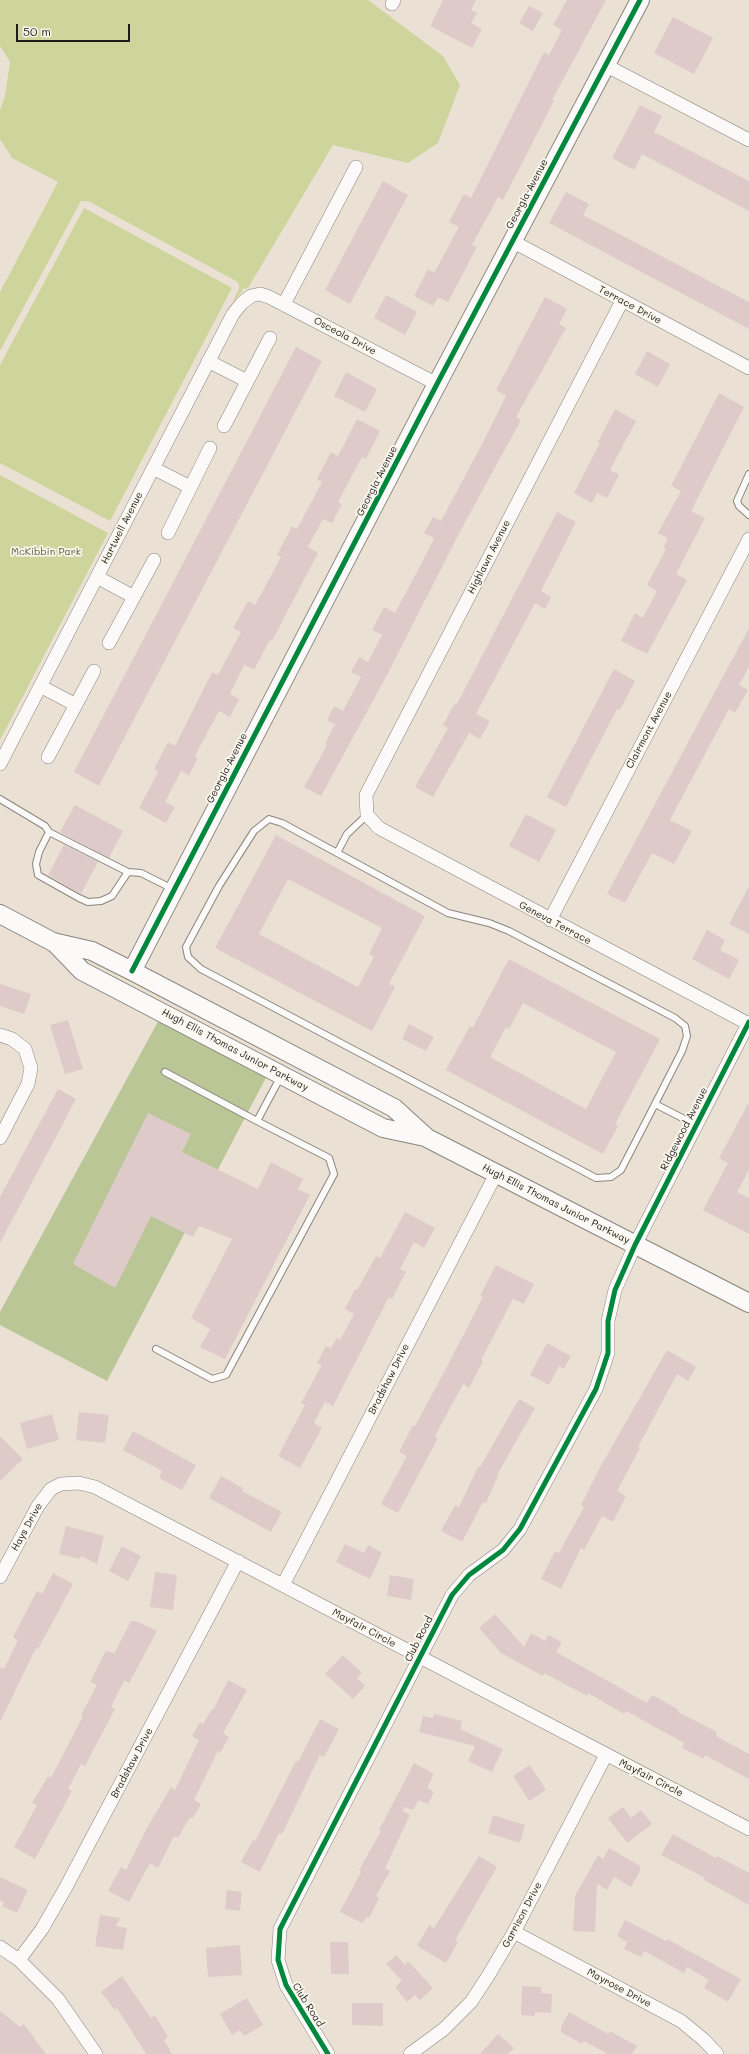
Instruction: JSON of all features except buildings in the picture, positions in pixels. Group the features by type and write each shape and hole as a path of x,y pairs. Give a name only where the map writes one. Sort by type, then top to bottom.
{"main road":[{"name":"Georgia Avenue","path":"132,972 437,384 640,0"},
{"name":"Hugh Ellis Thomas Junior Parkway","path":"0,914 53,942 92,951 394,1108 427,1138 749,1303"},
{"name":"Hugh Ellis Thomas Junior Parkway","path":"53,942 82,971 383,1128 427,1138"}],"street":[{"path":"605,65 749,140"},
{"path":"284,304 356,167"},
{"name":"Terrace Drive","path":"512,241 749,368"},
{"name":"Osceola Drive","path":"250,296 260,294 284,304 437,384"},
{"name":"Hartwell Avenue","path":"0,764 233,314 250,296"},
{"name":"Highlawn Avenue","path":"367,815 366,795 622,301"},
{"path":"224,426 270,338"},
{"path":"208,361 247,381"},
{"path":"168,533 210,448"},
{"path":"153,468 190,487"},
{"name":"Clairmont Avenue","path":"550,920 749,539"},
{"path":"109,643 154,560"},
{"path":"97,577 134,597"},
{"path":"48,757 94,671"},
{"path":"40,686 76,705"},
{"name":"Geneva Terrace","path":"367,815 379,828 550,920 749,1023"},
{"name":"Ridgewood Avenue","path":"635,1245 749,1023"},
{"path":"0,1035 12,1038 25,1049 31,1068 28,1084 0,1138"},
{"name":"Bradshaw Drive","path":"283,1585 496,1174"},
{"name":"Club Road","path":"328,2054 286,1985 278,1960 280,1929 452,1595 468,1576 503,1550 520,1529 596,1389 608,1353 608,1321 615,1290 635,1245"},
{"name":"Mayfair Circle","path":"61,1484 80,1483 95,1487 749,1829"},
{"name":"Hays Drive","path":"0,1577 38,1506 51,1489 61,1484"},
{"name":"Bradshaw Drive","path":"19,1960 42,1929 66,1888 238,1561"},
{"name":"Garrison Drive","path":"410,2054 444,2029 471,2002 514,1932 606,1755"},
{"name":"Mayrose Drive","path":"514,1932 681,2021 704,2040 717,2054"},
{"path":"0,1947 19,1960 58,1999 96,2054"}],"lane":[{"path":"749,474 737,500 749,515"},
{"path":"0,799 45,826 49,832 128,872 141,873 174,890"},
{"path":"337,853 347,834 367,815"},
{"path":"269,819 282,823 448,913 489,923 509,931 680,1022 685,1026 687,1036 682,1051 655,1104 621,1170 611,1177 596,1178 201,969 188,957 186,947 219,886 254,831 269,819"},
{"path":"49,832 39,852 36,864 38,874 79,898 88,902 101,900 112,896 128,872"},
{"path":"156,1349 212,1379 226,1375 334,1174 329,1158 165,1072"},
{"path":"257,1121 282,1075"},
{"path":"655,1104 696,1125"}],"green space":[{"path":"0,0 368,0 443,56 460,85 438,143 408,163 333,145 248,288 242,289 242,292 233,301 239,289 239,284 236,281 88,201 81,201 0,351 0,292 58,182 12,158 0,139 0,110 5,96 10,62 0,46"},
{"path":"84,208 232,288 110,521 0,463 0,365"},
{"name":"McKibbin Park","path":"0,475 108,533 0,740"},
{"path":"167,1005 272,1066 107,1381 0,1325 0,1312"}],"cycle path":[{"path":"132,971 437,384 640,0"},
{"path":"328,2054 286,1985 278,1960 280,1929 452,1595 469,1575 503,1550 520,1529 596,1389 608,1353 608,1321 615,1290 635,1245 749,1022"}]}
